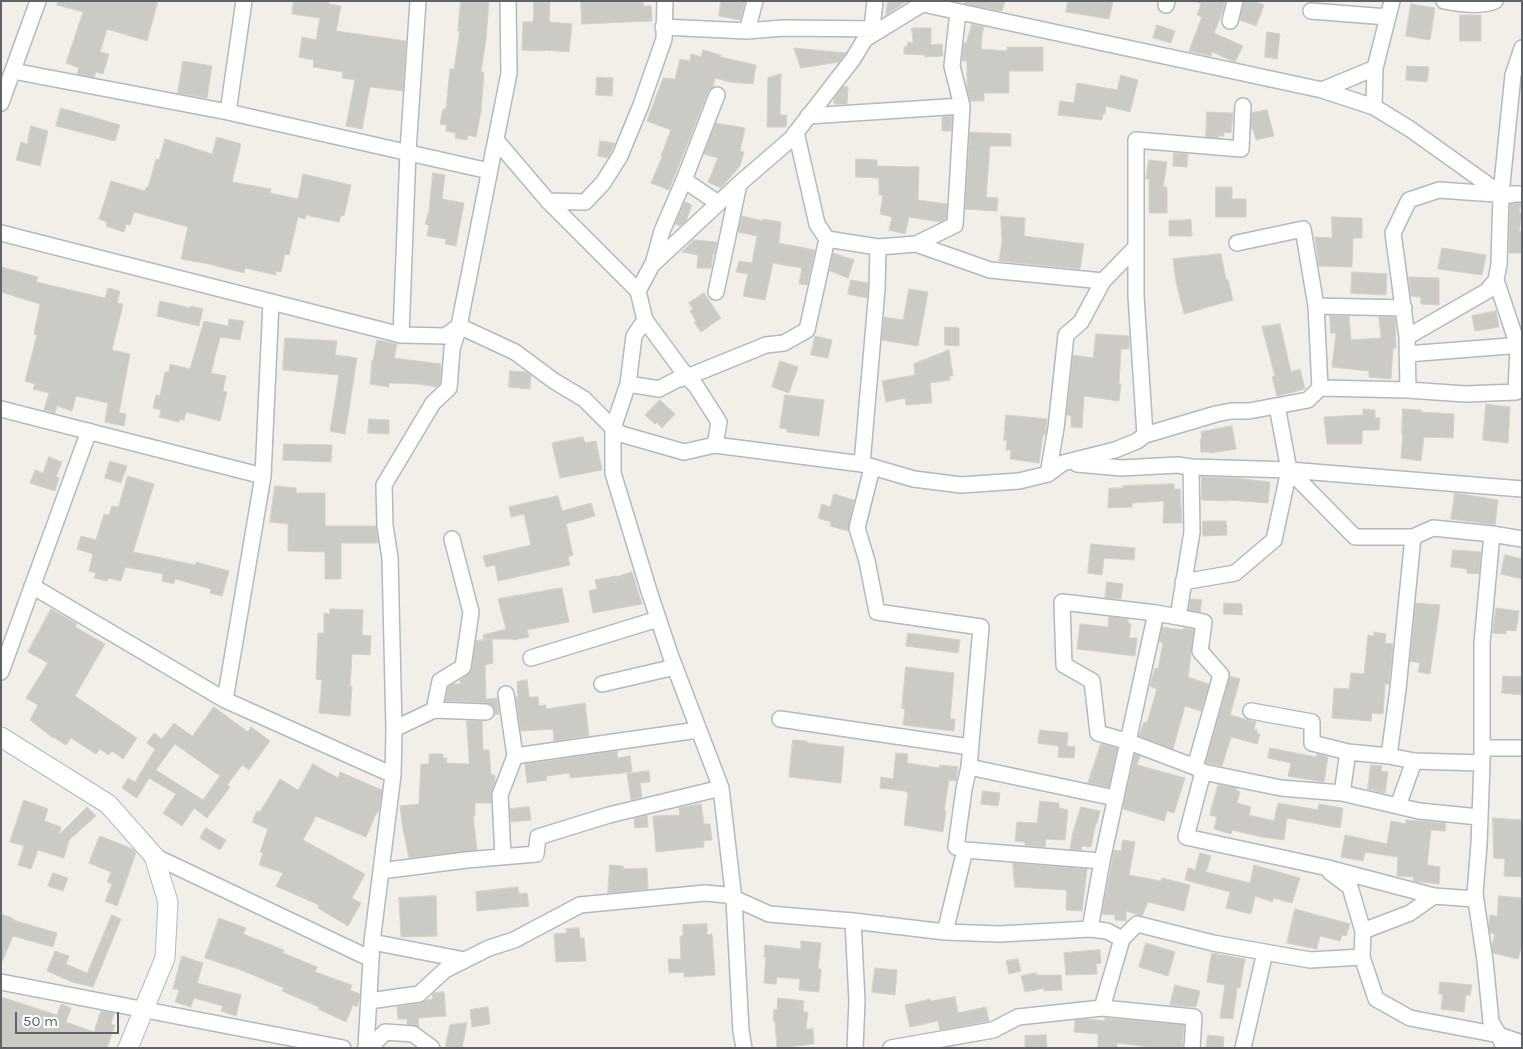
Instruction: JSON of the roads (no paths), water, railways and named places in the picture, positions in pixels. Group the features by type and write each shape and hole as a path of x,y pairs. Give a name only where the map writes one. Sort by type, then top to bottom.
{"street":[{"path":"1,102 38,1"},
{"path":"228,112 244,1"},
{"path":"400,335 408,151 418,1"},
{"path":"366,1048 372,942 393,775 394,730 390,558 385,526 384,485 433,403 449,388 452,349 459,326 508,73 508,1"},
{"path":"548,201 585,202 604,184 620,156 664,39 665,1"},
{"path":"747,31 755,1"},
{"path":"875,1 877,29"},
{"path":"1230,22 1235,1"},
{"path":"1374,107 1375,68 1392,1"},
{"path":"1444,1 1488,4 1495,1"},
{"path":"652,265 718,203 791,139 853,59 865,39 877,29 925,3 958,12 1322,90 1374,107 1410,129 1501,194"},
{"path":"916,244 955,225 962,106 952,66 958,12"},
{"path":"1311,12 1388,17"},
{"path":"663,27 747,31 782,28 877,29"},
{"path":"459,326 515,352 554,381 584,399 621,434 684,452 715,445 867,466 914,479 961,485 1019,481 1048,474 1063,463 1115,450 1138,441 1145,435 1216,414 1231,411 1249,411 1308,400 1320,388 1408,390 1465,394 1516,392 1520,346 1496,280 1500,250 1501,194 1513,75 1522,48"},
{"path":"1322,90 1375,68"},
{"path":"13,71 228,112 408,151 489,171"},
{"path":"638,291 652,265 662,231 717,95"},
{"path":"808,116 962,106"},
{"path":"1145,435 1136,296 1136,140 1242,149 1243,106"},
{"path":"628,384 659,389 676,380 758,348 784,343 807,330 827,239 817,224 796,132"},
{"path":"496,140 548,201 638,291 645,320 687,377 696,386 718,422 715,445"},
{"path":"684,180 718,203"},
{"path":"716,292 739,184"},
{"path":"1408,390 1407,337 1393,234 1409,200 1439,190 1522,195"},
{"path":"1236,243 1304,229 1316,306 1320,388"},
{"path":"1,233 400,335 445,336 459,326"},
{"path":"827,239 878,246 916,244 990,270 1103,281"},
{"path":"878,246 878,289 867,466 857,528 877,612 981,627 969,767 956,847 966,850 1102,861"},
{"path":"1048,474 1056,428 1066,335 1081,322 1103,281 1135,248"},
{"path":"1407,337 1487,291 1496,280"},
{"path":"226,700 263,476 271,302"},
{"path":"1316,306 1404,308"},
{"path":"645,320 634,336 628,384 613,428 613,472 658,619 721,788 734,900 741,1031 744,1048"},
{"path":"1407,354 1520,346"},
{"path":"1183,582 1235,573 1274,540 1289,470 1277,406"},
{"path":"1,409 263,476"},
{"path":"1,672 89,432"},
{"path":"1063,463 1121,468 1178,464 1191,467 1289,470 1522,489"},
{"path":"1178,617 1192,532 1191,467"},
{"path":"1289,470 1355,537 1413,537 1433,528 1522,539"},
{"path":"1492,534 1482,643 1482,756 1475,899 1485,960 1491,1022 1501,1041"},
{"path":"1389,756 1398,689 1413,537"},
{"path":"434,710 440,681 462,667 471,612 452,539"},
{"path":"32,586 226,700 393,775"},
{"path":"1475,899 1434,896 1324,867 1186,838 1199,769 1221,675 1200,651 1204,622 1156,612 1062,602 1064,665 1092,681 1098,733 1128,742 1199,769 1282,788 1342,794 1419,811 1479,817"},
{"path":"1090,929 1115,798 1156,612"},
{"path":"531,658 658,619"},
{"path":"602,684 675,667"},
{"path":"503,857 500,795 515,756 506,694"},
{"path":"394,730 434,710 486,712"},
{"path":"1251,711 1312,722 1312,743 1348,752 1389,756 1414,761 1482,756 1522,748"},
{"path":"780,719 970,747"},
{"path":"515,756 698,730"},
{"path":"1,738 108,804 154,856 371,959"},
{"path":"1342,794 1348,752"},
{"path":"1398,806 1414,761"},
{"path":"969,767 1115,798"},
{"path":"381,871 536,854 538,836 609,815 721,788"},
{"path":"945,932 966,850"},
{"path":"128,1048 165,958 168,902 154,856"},
{"path":"1324,867 1350,887 1363,931 1362,957 1376,999 1410,1018 1501,1041 1522,1043"},
{"path":"369,1001 419,994 446,970 489,948 514,940 580,905 706,893 719,893 769,914 854,921 945,932 1000,934 1090,929 1107,931 1122,939"},
{"path":"1363,931 1410,913 1434,896"},
{"path":"854,921 857,1001 855,1048"},
{"path":"1102,1008 1122,939 1137,924 1213,943 1310,960 1362,957"},
{"path":"372,942 465,960"},
{"path":"1243,1048 1265,952"},
{"path":"1,982 343,1048"},
{"path":"891,1048 994,1030 1018,1017 1102,1008 1194,1017 1192,1048"},
{"path":"370,1048 385,1032 413,1034 432,1048"}]}
